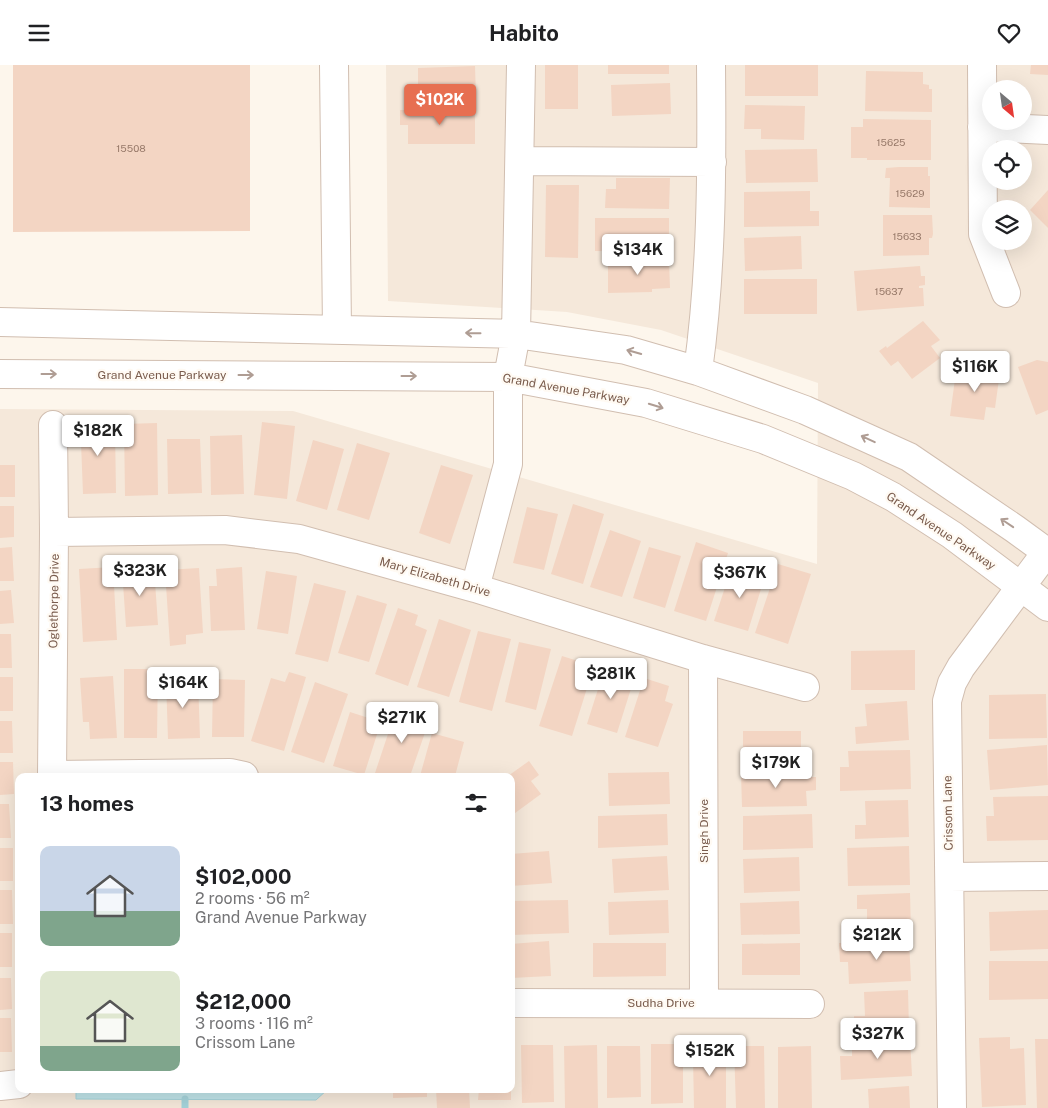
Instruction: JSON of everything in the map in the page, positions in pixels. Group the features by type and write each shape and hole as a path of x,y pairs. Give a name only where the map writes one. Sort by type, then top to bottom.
{"street":[{"path":"334,65 337,330"},
{"path":"475,588 508,464 508,377 516,334 521,65"},
{"path":"698,371 706,301 712,162 711,65"},
{"path":"982,65 982,80"},
{"path":"1032,129 1048,130"},
{"path":"982,130 983,234 1006,293"},
{"path":"520,161 712,162"},
{"path":"0,322 516,334 626,350 698,371 805,410 909,457 1047,552"},
{"name":"Grand Avenue Parkway","path":"0,373 508,377 646,403 763,439 853,475 893,497 952,535 1048,607"},
{"name":"Oglethorpe Drive","path":"52,773 53,425"},
{"name":"Mary Elizabeth Drive","path":"54,531 225,530 299,539 475,588 703,659 805,687"},
{"name":"Crissom Lane","path":"952,1108 947,701 952,683 961,667 1020,585 1047,552"},
{"name":"Singh Drive","path":"703,659 704,1003"},
{"path":"950,877 1048,876"},
{"name":"Sudha Drive","path":"515,1003 810,1004"},
{"path":"0,1086 15,1085"}],"shaded area":[{"path":"386,65 1048,65 1048,1108 0,1108 0,409 293,411 817,564 818,383 661,330 567,312 388,301"}],"water":[{"path":"76,1093 324,1093 316,1100 76,1099"}],"building":[{"path":"13,65 250,65 250,231 13,232"},
{"path":"545,65 578,65 578,109 545,109"},
{"path":"608,65 669,65 669,74 608,74"},
{"path":"745,65 818,65 818,96 745,96"},
{"path":"1031,65 1048,65 1048,75 1030,74"},
{"path":"475,66 476,97 418,99 418,68"},
{"path":"866,71 923,72 923,84 929,85 929,89 932,89 932,112 865,111"},
{"path":"670,83 671,114 612,116 611,85"},
{"path":"745,105 805,106 804,140 761,139 761,129 744,129"},
{"path":"475,109 475,144 408,144 408,125 400,125 400,110"},
{"path":"863,119 931,120 931,160 867,160 867,158 851,158 851,127 863,127"},
{"path":"817,149 818,182 746,183 745,150"},
{"path":"928,167 928,176 930,176 930,208 889,207 890,178 885,178 886,168"},
{"path":"616,178 670,178 669,209 605,208 606,189 616,189"},
{"path":"546,185 579,185 578,258 545,257"},
{"path":"1048,190 1048,228 1032,212 1032,208"},
{"path":"810,191 810,211 819,211 819,226 744,227 744,192"},
{"path":"883,215 932,215 933,234 932,238 929,238 929,255 883,256"},
{"path":"595,218 669,218 669,252 595,251"},
{"path":"801,236 802,269 745,271 744,238"},
{"path":"669,260 670,288 652,289 652,292 608,293 608,261"},
{"path":"920,266 921,276 925,276 925,285 919,286 919,288 923,288 924,306 857,311 854,271"},
{"path":"744,279 817,279 817,314 744,314"},
{"path":"923,321 940,340 931,346 940,358 912,379 898,361 891,366 879,351 886,346 887,348"},
{"path":"1037,360 1048,362 1048,410 1036,415 1018,367"},
{"path":"977,365 994,367 994,371 1000,372 995,408 986,407 984,420 950,416 955,379 963,379 965,368 977,369"},
{"path":"99,416 100,428 115,428 116,493 83,494 80,417"},
{"path":"262,422 295,426 287,499 254,495"},
{"path":"157,423 158,495 125,496 124,424"},
{"path":"242,435 244,494 211,495 210,436"},
{"path":"167,439 200,439 202,493 168,494"},
{"path":"313,440 344,449 327,510 296,501"},
{"path":"357,443 390,453 369,520 337,510"},
{"path":"0,465 15,465 15,497 0,497"},
{"path":"441,465 473,475 450,544 419,533"},
{"path":"573,504 604,514 583,584 551,574"},
{"path":"0,506 14,506 14,537 0,538"},
{"path":"527,507 558,514 544,570 513,563"},
{"path":"610,530 641,541 622,597 590,587"},
{"path":"696,542 728,553 706,621 674,611"},
{"path":"12,547 14,581 0,581 0,548"},
{"path":"649,547 681,556 665,608 633,598"},
{"path":"778,564 811,574 788,644 755,633"},
{"path":"732,566 765,576 748,631 714,621"},
{"path":"113,567 117,640 83,642 79,569"},
{"path":"154,567 158,625 126,627 122,569"},
{"path":"242,567 245,630 211,631 209,586 217,586 216,569"},
{"path":"199,568 203,633 186,635 186,644 170,646 165,570"},
{"path":"266,571 297,576 288,634 257,629"},
{"path":"314,583 346,591 328,662 295,654"},
{"path":"11,590 14,623 0,624 0,591"},
{"path":"357,595 387,604 369,662 338,653"},
{"path":"398,608 418,615 415,625 427,630 408,686 375,674"},
{"path":"439,619 471,630 449,697 417,687"},
{"path":"478,631 511,639 492,711 459,702"},
{"path":"0,634 11,634 12,668 0,668"},
{"path":"519,642 551,649 536,710 505,702"},
{"path":"915,650 915,690 851,690 851,651"},
{"path":"562,656 594,666 572,736 539,726"},
{"path":"605,667 635,676 617,733 587,724"},
{"path":"124,669 158,669 157,738 124,738"},
{"path":"289,672 306,677 284,751 251,741 271,678 285,682"},
{"path":"113,676 117,738 90,739 89,722 83,722 80,678"},
{"path":"0,677 13,677 13,711 0,711"},
{"path":"644,678 669,686 665,701 673,704 658,747 625,737"},
{"path":"198,679 200,738 168,739 166,680"},
{"path":"213,679 245,680 244,737 212,737"},
{"path":"315,682 348,694 324,763 291,752"},
{"path":"1046,694 1047,738 989,739 989,695"},
{"path":"907,701 909,740 856,744 855,727 867,726 865,704"},
{"path":"397,707 430,718 411,773 375,773"},
{"path":"350,712 381,722 365,773 357,773 333,766"},
{"path":"0,721 12,721 13,753 0,753"},
{"path":"743,731 801,731 801,763 743,764"},
{"path":"432,733 464,742 456,773 421,773"},
{"path":"1047,745 1048,785 990,790 987,750"},
{"path":"910,750 911,789 840,791 840,767 849,767 848,751"},
{"path":"529,761 539,775 531,781 541,794 515,813 515,773 512,773"},
{"path":"0,762 13,762 14,794 0,795"},
{"path":"806,771 805,777 816,777 816,790 806,791 807,806 742,807 741,773"},
{"path":"669,772 670,804 609,806 608,773"},
{"path":"1048,796 1048,840 987,841 986,816 994,816 993,797"},
{"path":"908,800 909,837 855,839 855,825 866,825 865,801"},
{"path":"0,804 9,804 11,838 0,838"},
{"path":"667,814 668,845 598,848 598,816"},
{"path":"812,814 813,848 743,850 743,816"},
{"path":"909,846 910,885 848,886 847,848"},
{"path":"0,848 13,848 13,881 0,881"},
{"path":"549,851 552,883 515,886 515,854"},
{"path":"667,856 669,890 614,893 612,859"},
{"path":"799,857 800,891 744,893 743,859"},
{"path":"0,890 12,890 13,924 0,924"},
{"path":"910,893 911,933 867,935 867,909 857,909 857,895"},
{"path":"568,900 569,933 515,935 515,901"},
{"path":"668,900 669,933 609,935 608,902"},
{"path":"799,901 800,934 741,935 740,903"},
{"path":"1048,910 1048,949 990,951 989,912"},
{"path":"0,933 12,933 12,967 0,967"},
{"path":"909,940 911,981 849,984 848,962 840,962 839,943"},
{"path":"549,941 551,976 515,978 515,944"},
{"path":"593,943 666,943 666,976 593,977"},
{"path":"800,943 800,975 742,975 742,944"},
{"path":"989,961 1048,961 1048,999 989,1000"},
{"path":"0,978 11,978 12,1009 0,1010"},
{"path":"908,990 909,1029 854,1031 854,1016 865,1016 864,992"},
{"path":"0,1018 11,1018 12,1052 0,1052"},
{"path":"1010,1037 1010,1049 1024,1048 1026,1105 982,1107 979,1038"},
{"path":"910,1038 912,1076 841,1080 840,1056 852,1056 852,1041"},
{"path":"1035,1039 1048,1039 1048,1108 1037,1108"},
{"path":"726,1043 726,1108 694,1108 693,1057 701,1057 700,1044"},
{"path":"651,1044 683,1044 683,1103 651,1104"},
{"path":"521,1045 553,1045 554,1102 522,1103"},
{"path":"597,1045 598,1108 565,1108 564,1046"},
{"path":"607,1046 640,1046 641,1097 607,1098"},
{"path":"734,1046 764,1046 765,1108 736,1108"},
{"path":"811,1046 812,1108 778,1108 778,1047"},
{"path":"909,1086 910,1108 869,1108 868,1089"},
{"path":"393,1093 427,1093 427,1097 393,1098"},
{"path":"436,1093 469,1093 470,1108 437,1108"},
{"path":"479,1093 511,1093 511,1100 478,1100"}],"waterway":[{"path":"185,1099 185,1108"}]}
